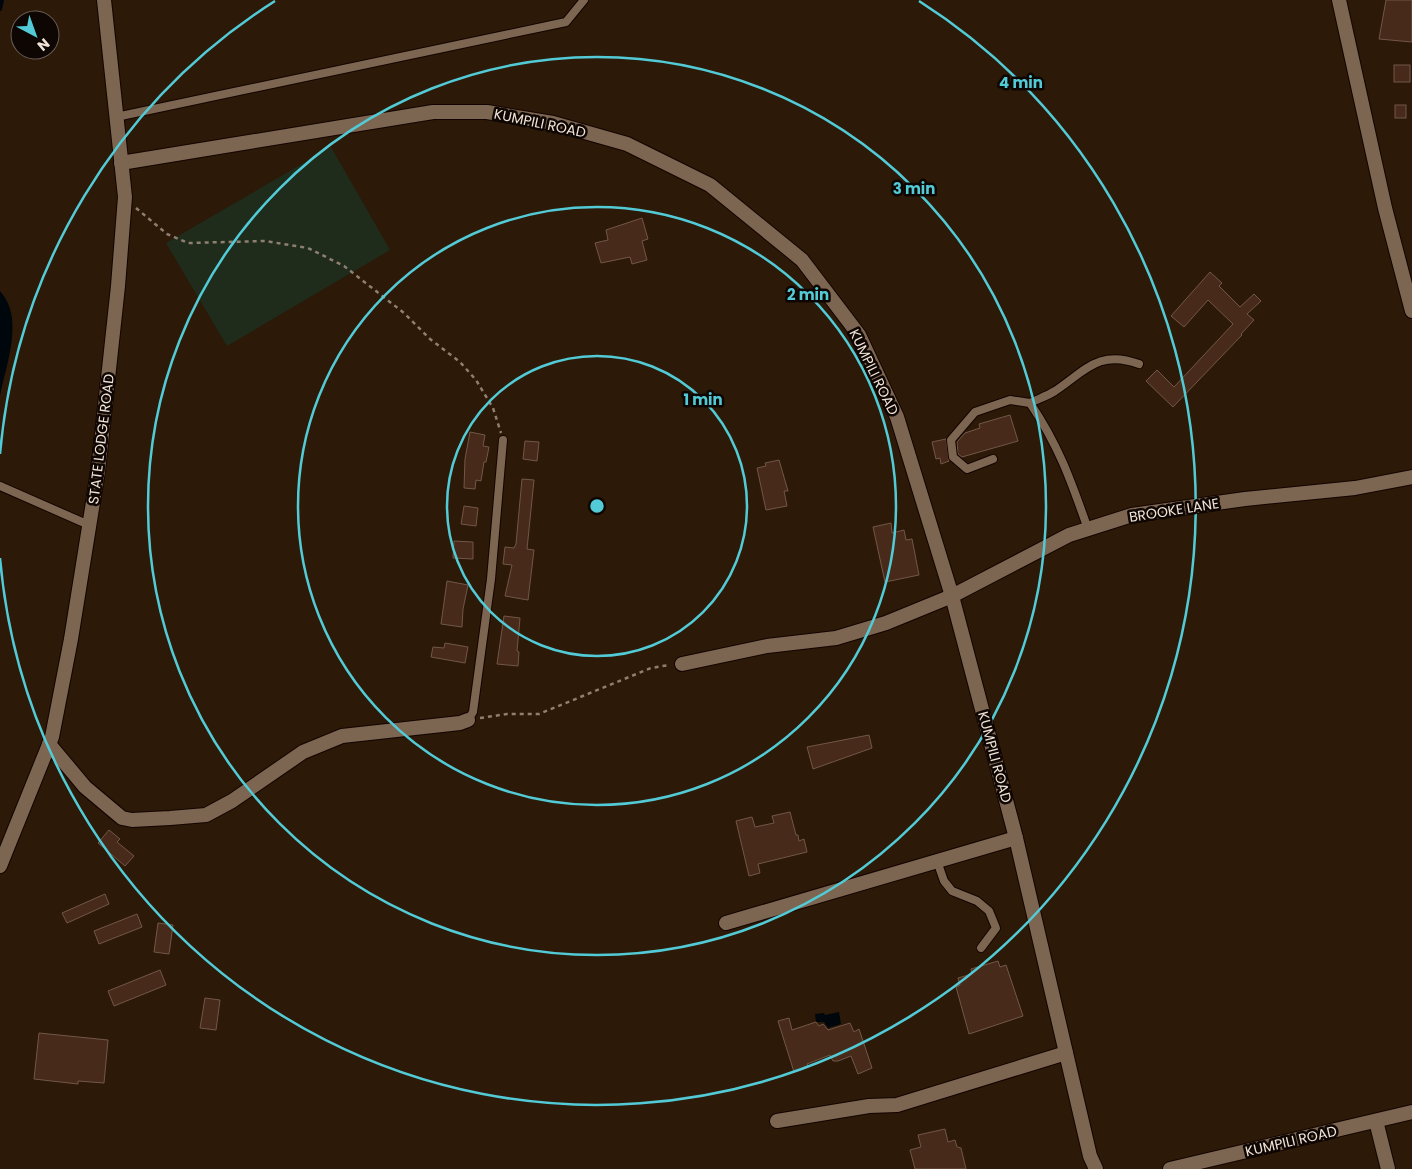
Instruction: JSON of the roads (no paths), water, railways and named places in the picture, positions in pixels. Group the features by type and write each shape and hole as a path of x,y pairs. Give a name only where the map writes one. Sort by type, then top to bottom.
{"street":[{"name":"STATE LODGE ROAD","path":"0,866 49,744 71,639 98,471 118,286 125,196 104,0"},
{"path":"1340,0 1385,208 1412,310"},
{"name":"KUMPILI ROAD","path":"121,163 433,112 487,112 553,123 626,144 710,185 802,260 859,335 897,417 952,596 1016,838 1090,1156 1096,1169"},
{"name":"BROOKE LANE","path":"682,664 767,646 836,638 886,623 952,596 1069,535 1132,515 1246,499 1355,488 1412,477"},
{"path":"49,744 85,787 122,818 132,820 170,818 206,815 232,801 303,752 342,736 460,723 468,720"},
{"path":"726,923 1016,838"},
{"path":"777,1121 869,1106 897,1105 1066,1053"},
{"name":"KUMPILI ROAD","path":"1170,1169 1412,1112"},
{"path":"1376,1121 1388,1169"}],"lane":[{"path":"116,117 566,22 584,0"},
{"path":"993,459 967,468 953,457 951,440 975,412 1010,400 1030,403 1055,391 1071,377 1092,365 1122,357 1139,364"},
{"path":"1030,403 1056,445 1070,474 1088,529"},
{"path":"468,720 473,712 491,579 503,440"},
{"path":"0,486 89,525"},
{"path":"937,861 944,881 952,891 976,900 989,911 996,928 981,948"}],"waterway":[{"path":"0,9 2,0"}]}
